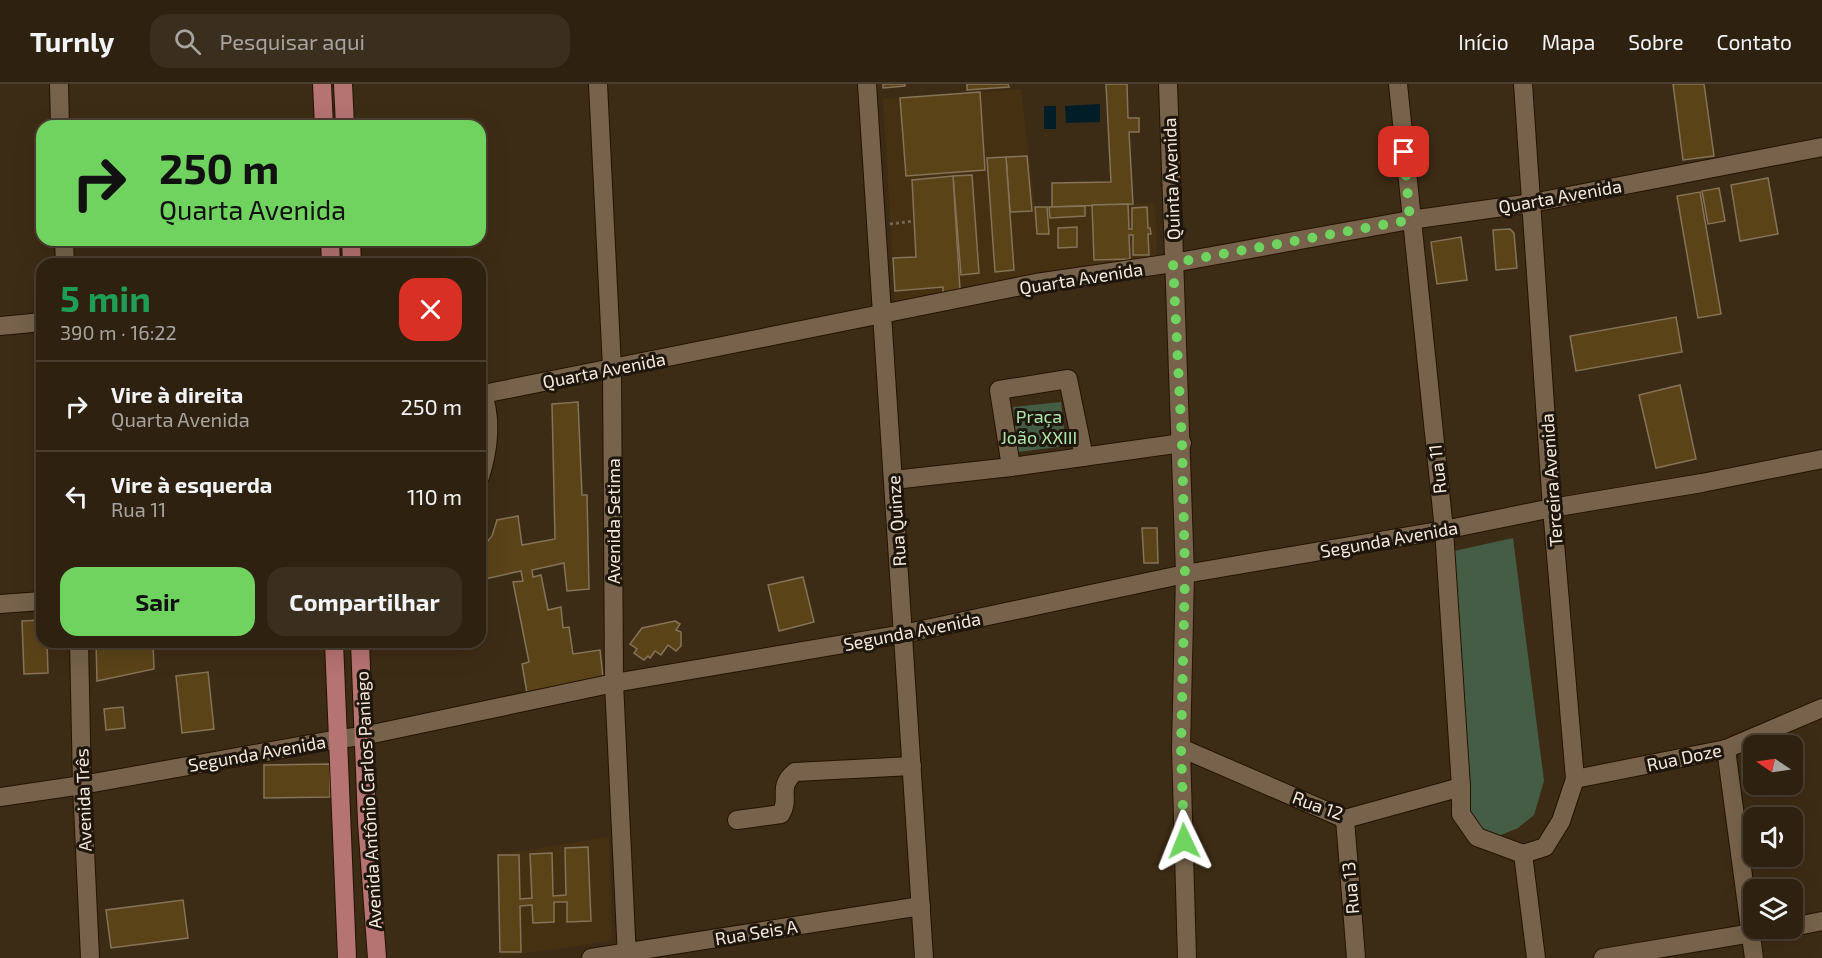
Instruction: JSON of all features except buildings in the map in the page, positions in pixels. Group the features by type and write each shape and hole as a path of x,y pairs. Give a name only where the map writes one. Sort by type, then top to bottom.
{"main road":[{"path":"322,84 324,120"},
{"path":"343,84 345,120"},
{"name":"Avenida Antônio Carlos Paniago","path":"334,648 347,958"},
{"name":"Avenida Antônio Carlos Paniago","path":"360,648 367,822 377,958"},
{"path":"341,825 367,822"}],"street":[{"path":"59,84 60,120"},
{"name":"Avenida Setima","path":"598,84 612,368 614,682 627,955"},
{"name":"Rua Quinze","path":"867,84 924,958"},
{"name":"Quinta Avenida","path":"1168,84 1185,574 1181,748 1187,958"},
{"name":"Rua 11","path":"1398,84 1410,220 1444,530 1461,814 1477,837 1523,854"},
{"name":"Terceira Avenida","path":"1523,84 1552,508 1575,779 1561,821 1545,847 1523,854"},
{"name":"Quarta Avenida","path":"486,390 612,368 1036,283 1173,263 1410,220 1532,203 1822,147"},
{"path":"0,326 36,323"},
{"path":"1011,467 999,390 1068,379 1084,457"},
{"path":"486,409 488,418 486,450"},
{"path":"893,480 1011,467 1182,443"},
{"name":"Segunda Avenida","path":"0,796 82,785 363,736 614,682 903,634 1185,574 1444,530 1822,459"},
{"path":"0,604 36,601"},
{"name":"Avenida Três","path":"79,648 82,785 90,958"},
{"name":"Rua Doze","path":"1575,779 1726,749 1822,708"},
{"name":"Rua 12","path":"1181,748 1345,819 1461,787"},
{"path":"1726,749 1744,879"},
{"path":"738,820 781,814 785,807 784,785 795,772 912,766"},
{"name":"Rua 13","path":"1345,819 1356,958"},
{"path":"1523,854 1536,958"},
{"name":"Rua Seis A","path":"591,958 627,955 921,906"},
{"path":"1803,925 1822,921"},
{"path":"1603,958 1743,935"},
{"path":"1752,939 1754,958"}],"path":[{"path":"877,225 914,221"}],"shaded area":[{"path":"1021,89 1035,207 1155,203 1157,256 895,301 883,99"},
{"path":"609,837 612,938 609,941 500,957 498,855"}],"green space":[{"name":"Praça João XXIII","path":"1061,402 1066,446 1018,452 1013,407"},
{"path":"1513,538 1544,781 1534,815 1518,828 1496,837 1467,816 1454,551"}],"water":[{"path":"1100,104 1100,122 1066,123 1065,106"},
{"path":"1044,106 1056,106 1056,129 1044,129"}],"route":[{"path":"1184,841 1181,748 1185,574 1182,443 1173,263 1410,220 1404,152"}]}
